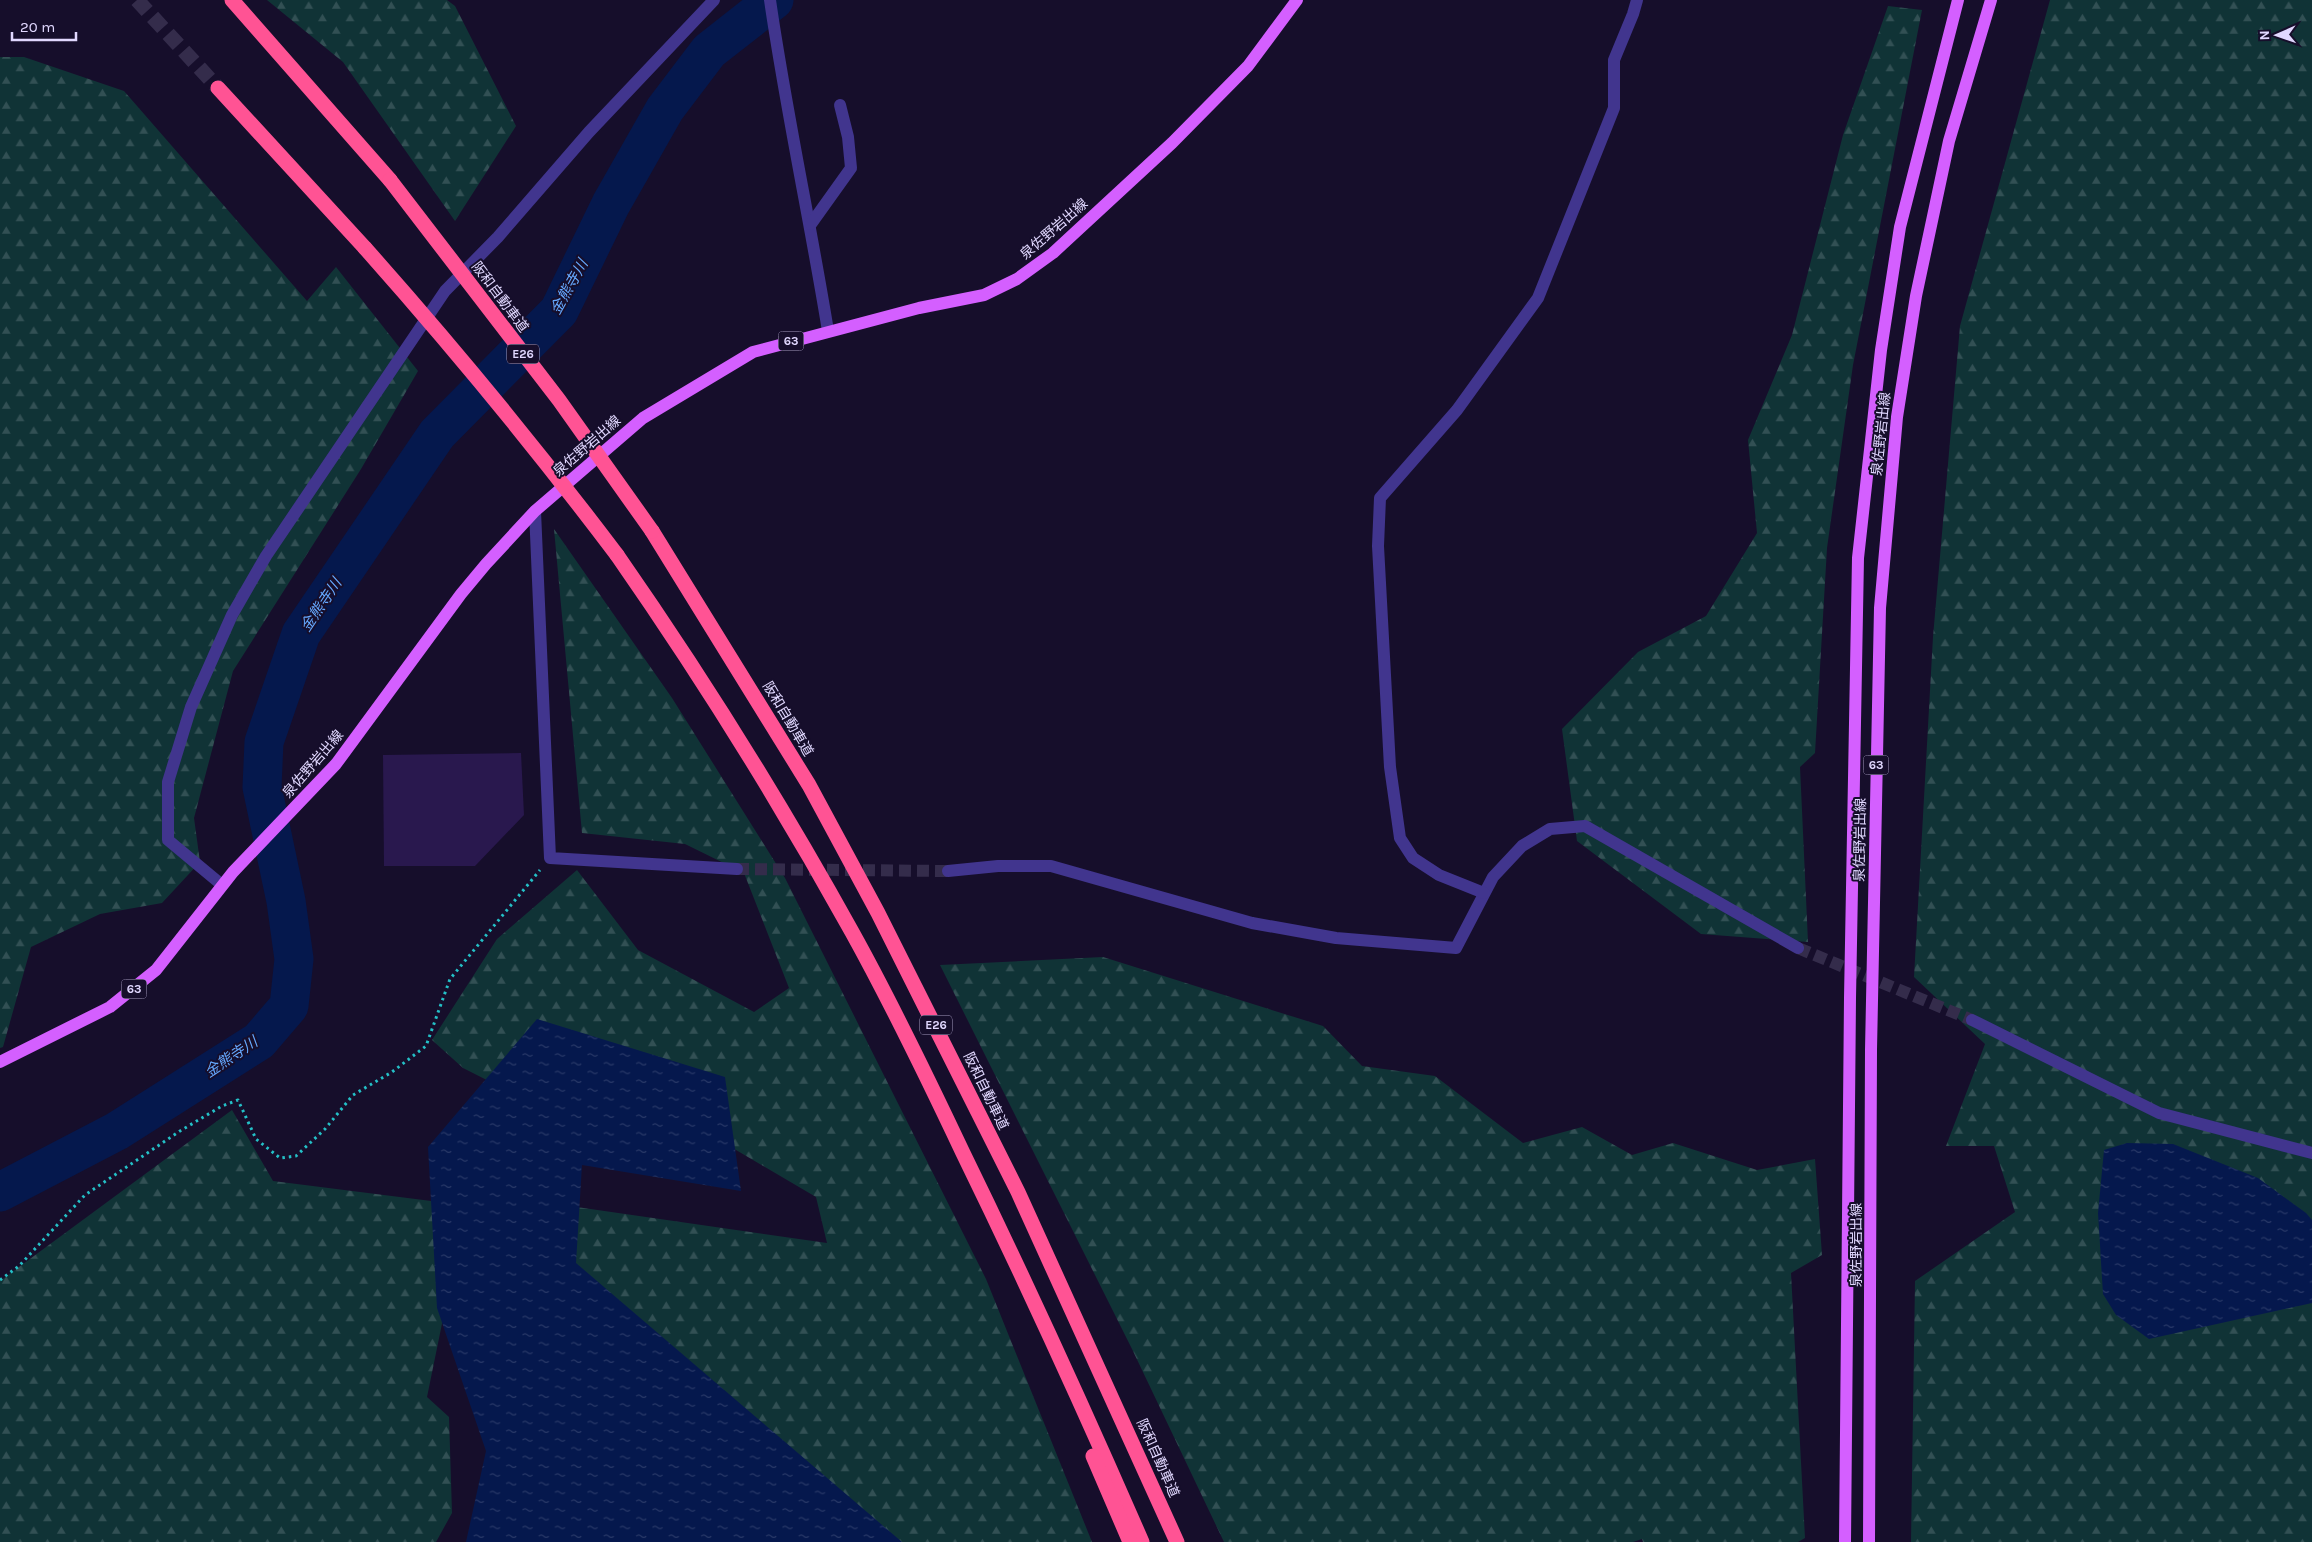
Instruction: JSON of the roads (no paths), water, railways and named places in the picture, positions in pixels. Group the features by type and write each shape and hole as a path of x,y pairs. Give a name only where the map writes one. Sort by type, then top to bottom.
{"highway":[{"name":"阪和自動車道","path":"232,0 390,180 559,400 652,531 809,785 878,913 1018,1192 1141,1459 1177,1542"},
{"name":"E26","path":"218,88 365,248 481,381 541,454 617,555 676,640 743,743 853,934 921,1065 1063,1365 1142,1542"},
{"path":"1063,1365 1079,1422 1130,1542"},
{"path":"1141,1459 1185,1542"}],"main road":[{"name":"泉佐野岩出線","path":"0,1062 110,1007 130,993 156,970 233,872 336,764 461,594 534,512 642,418 752,352 919,308 984,295 1018,279 1053,253 1172,142 1248,66 1297,0"},
{"name":"泉佐野岩出線","path":"1845,1542 1850,988 1858,558 1882,350 1900,227 1958,0"},
{"name":"泉佐野岩出線","path":"1869,1542 1871,1050 1880,608 1897,418 1916,296 1949,141 1991,0"}],"street":[{"path":"222,885 168,840 168,782 191,707 232,616 266,556 445,291 498,236 589,132 714,0"},
{"path":"770,0 783,91 811,224 828,331"},
{"path":"1484,893 1439,875 1419,862 1413,858 1400,838 1390,767 1378,546 1380,498 1457,410 1538,298 1614,108 1614,60 1633,14 1636,0"},
{"path":"811,224 851,168 848,137 840,105"},
{"path":"534,512 550,858 737,869"},
{"path":"948,871 998,866 1051,866 1252,923 1336,938 1456,948 1493,877 1522,846 1550,829 1585,826 1798,948"},
{"path":"1972,1020 2159,1113 2312,1153"}],"water":[{"path":"537,1019 725,1077 741,1191 582,1165 576,1263 902,1542 466,1542 486,1451 437,1308 428,1147"},
{"path":"2127,1143 2173,1144 2258,1178 2306,1213 2312,1220 2312,1303 2149,1339 2116,1315 2103,1294 2098,1213 2104,1150"}],"waterway":[{"name":"金熊寺川","path":"0,1192 117,1131 259,1041 289,1006 294,959 286,901 262,787 264,742 301,634 437,434 559,311 611,204 665,109 709,51 774,0"}],"tunnel":[{"path":"137,0 218,88"},
{"path":"737,869 948,871"},
{"path":"1798,948 1972,1020"}]}
